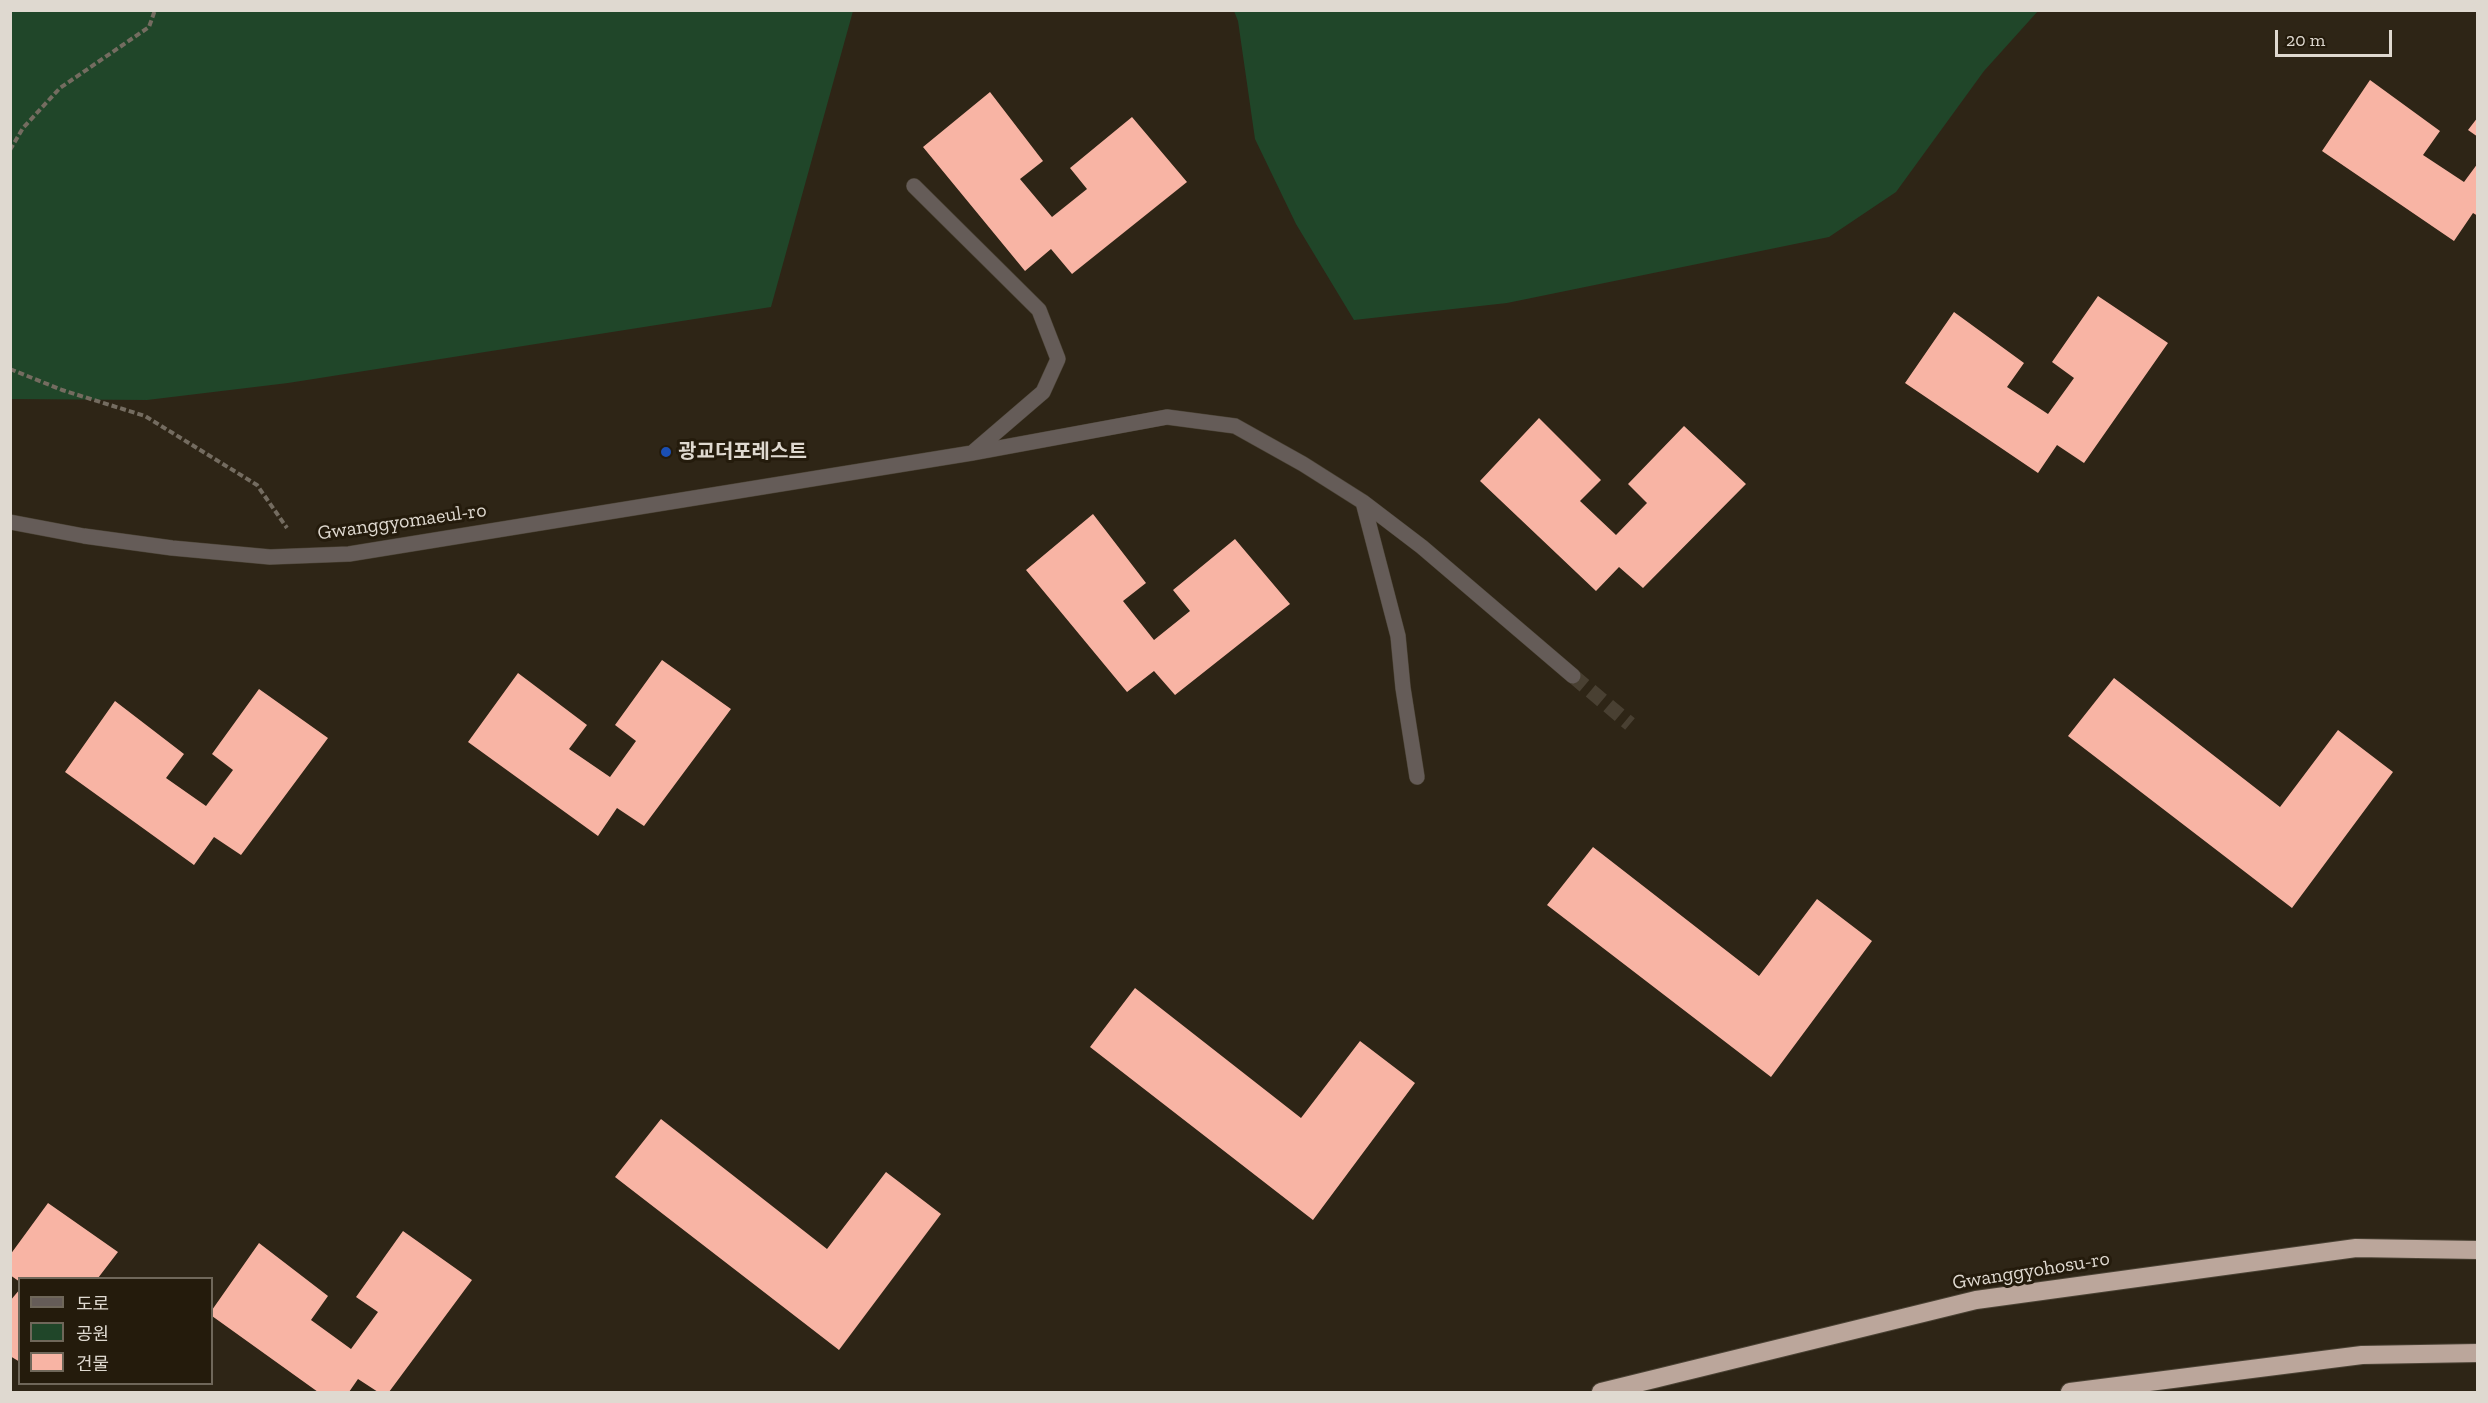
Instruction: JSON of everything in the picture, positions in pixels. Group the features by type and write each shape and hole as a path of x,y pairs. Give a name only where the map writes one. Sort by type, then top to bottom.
{"highway":[{"name":"Gwanggyohosu-ro","path":"1600,1392 1976,1300 2356,1248 2478,1250"},
{"path":"2070,1392 2362,1355 2478,1353"}],"street":[{"path":"914,186 1040,310 1058,359 1043,392 972,453"},
{"name":"Gwanggyomaeul-ro","path":"10,522 84,536 172,548 270,557 349,554 972,453 1167,417 1234,426 1303,464 1363,502 1422,547 1573,676"},
{"path":"1363,502 1398,636 1403,688 1417,777"}],"path":[{"path":"10,150 23,128 60,88 149,27 155,10"},
{"path":"10,369 62,390 145,416 257,485 306,556"}],"green space":[{"path":"11,10 853,11 771,307 288,383 147,400 11,399"},
{"path":"1234,10 2038,11 1984,71 1896,192 1829,237 1507,303 1354,320 1296,224 1255,139 1238,21"}],"building":[{"path":"2370,80 2440,131 2423,155 2464,182 2478,163 2478,216 2473,213 2454,241 2322,151"},
{"path":"990,92 1043,161 1020,179 1052,217 1087,189 1070,168 1132,117 1187,182 1072,274 1051,249 1025,271 923,147"},
{"path":"2478,117 2478,137 2468,130"},
{"path":"2098,296 2168,343 2084,463 2057,445 2038,473 1905,383 1954,312 2024,363 2007,387 2048,414 2074,378 2052,362"},
{"path":"1539,418 1601,480 1580,501 1616,535 1647,503 1628,484 1684,426 1746,484 1643,588 1619,567 1596,591 1480,481"},
{"path":"1093,514 1146,583 1123,601 1154,640 1190,611 1173,590 1235,539 1290,604 1175,695 1154,671 1127,692 1026,570"},
{"path":"662,660 731,709 644,826 617,808 598,836 468,742 518,673 587,725 569,749 610,777 636,741 615,725"},
{"path":"2114,678 2280,807 2338,730 2393,772 2292,908 2068,736"},
{"path":"259,689 328,738 241,855 214,837 194,865 65,772 115,701 184,754 166,778 206,806 233,770 212,754"},
{"path":"1593,847 1759,976 1817,899 1872,941 1771,1077 1547,905"},
{"path":"1135,988 1301,1118 1360,1041 1415,1083 1313,1220 1090,1047"},
{"path":"661,1119 827,1249 886,1172 941,1214 839,1350 615,1177"},
{"path":"48,1203 118,1252 99,1277 18,1277 18,1281 10,1275 10,1255"},
{"path":"403,1231 472,1280 389,1392 378,1392 358,1379 349,1392 318,1392 213,1317 213,1309 259,1243 328,1296 311,1320 351,1349 378,1312 356,1297"},
{"path":"18,1291 18,1361 10,1356 10,1301"}],"tunnel":[{"path":"1573,676 1630,724"}],"place":[{"name":"광교더포레스트","path":"666,452"}]}
